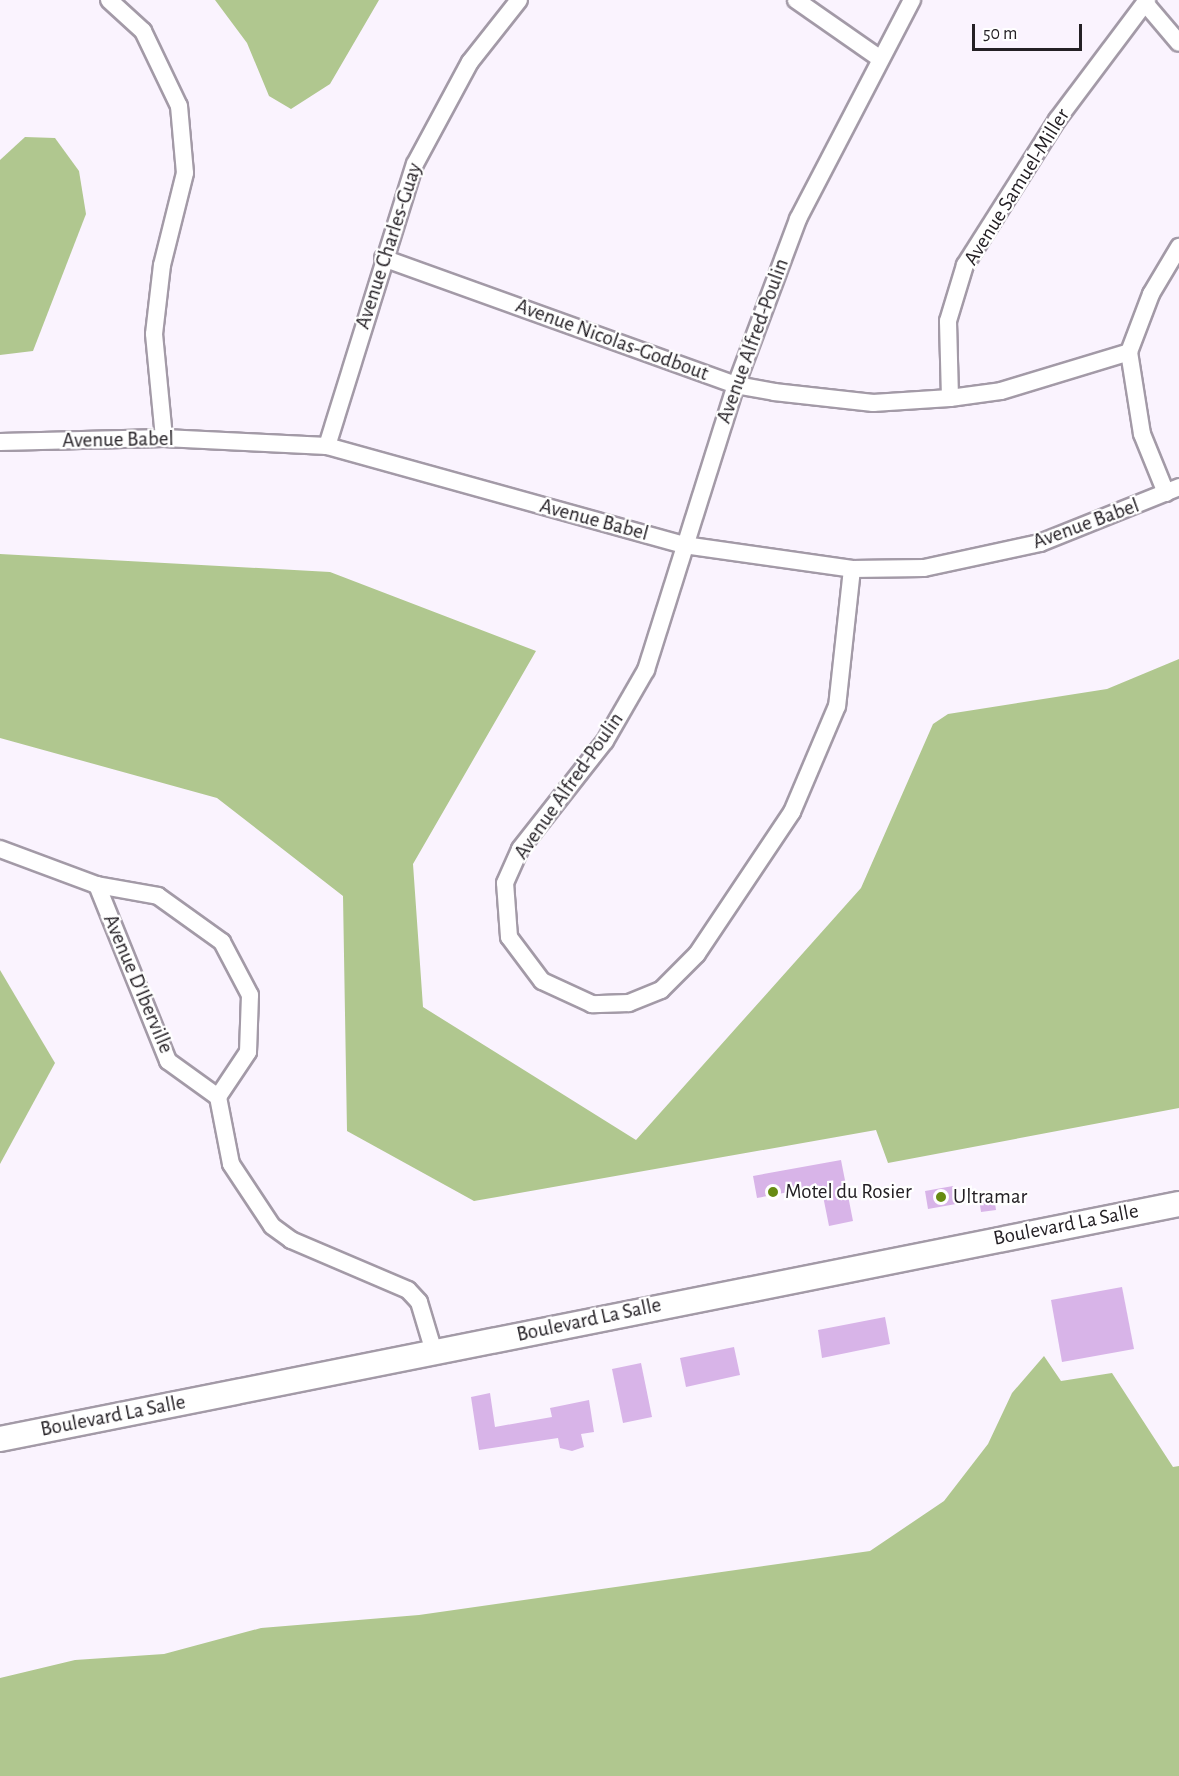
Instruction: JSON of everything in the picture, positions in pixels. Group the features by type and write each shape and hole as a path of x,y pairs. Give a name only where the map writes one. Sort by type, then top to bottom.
{"street":[{"path":"109,0 143,31 179,106 185,173 162,265 154,334 164,438"},
{"name":"Avenue Charles-Guay","path":"327,446 383,258 414,164 470,62 519,0"},
{"path":"796,0 879,58"},
{"name":"Avenue Alfred-Poulin","path":"852,569 837,705 792,812 697,954 662,990 629,1003 592,1004 542,981 509,937 505,883 520,849 604,741 646,670 736,385 798,219 879,58 912,0"},
{"path":"1146,2 1179,43"},
{"name":"Avenue Samuel-Miller","path":"950,398 948,321 965,265 1057,120 1146,2"},
{"path":"1172,490 1142,434 1129,352 1151,294 1179,247"},
{"name":"Avenue Nicolas-Godbout","path":"383,258 736,385 873,403 950,398 1001,391 1129,352"},
{"name":"Avenue Babel","path":"0,442 164,438 327,446 684,544 852,569 924,568 1040,543 1172,490"},
{"name":"Avenue D'Iberville","path":"0,849 97,885 158,896 222,942 250,995 248,1052 218,1097 168,1061 97,885"},
{"path":"218,1097 231,1164 272,1226 291,1240 408,1290 427,1321 434,1352"},
{"name":"Boulevard La Salle","path":"0,1438 1179,1204"}],"green space":[{"path":"215,0 379,0 330,84 291,109 269,96 247,43"},
{"path":"25,137 55,138 79,171 86,214 33,351 0,355 0,160"},
{"path":"0,554 330,572 536,651 413,864 423,1007 636,1140 861,888 933,724 948,714 1107,689 1179,659 1179,1108 888,1163 876,1130 474,1201 347,1131 343,896 217,798 0,738"},
{"path":"0,970 55,1063 0,1164"},
{"path":"1044,1356 1061,1381 1112,1373 1173,1467 1179,1466 1179,1776 0,1776 0,1678 75,1660 164,1654 261,1628 419,1615 870,1551 944,1501 988,1444 1012,1393"}],"building":[{"name":"Motel du Rosier","path":"841,1160 853,1221 829,1226 821,1186 757,1198 753,1176"},
{"name":"Ultramar","path":"953,1186 956,1204 928,1209 925,1191"},
{"path":"994,1196 996,1210 981,1212 979,1199"},
{"path":"1122,1287 1134,1349 1062,1362 1051,1300"},
{"path":"885,1317 890,1344 822,1358 818,1330"},
{"path":"734,1347 740,1375 686,1387 680,1358"},
{"path":"641,1363 652,1417 623,1423 612,1369"},
{"path":"490,1393 495,1427 552,1417 550,1408 589,1400 594,1432 581,1434 584,1447 572,1451 560,1448 558,1438 479,1450 471,1397"}],"place":[{"name":"Motel du Rosier","path":"773,1192"},
{"name":"Ultramar","path":"941,1197"}]}
